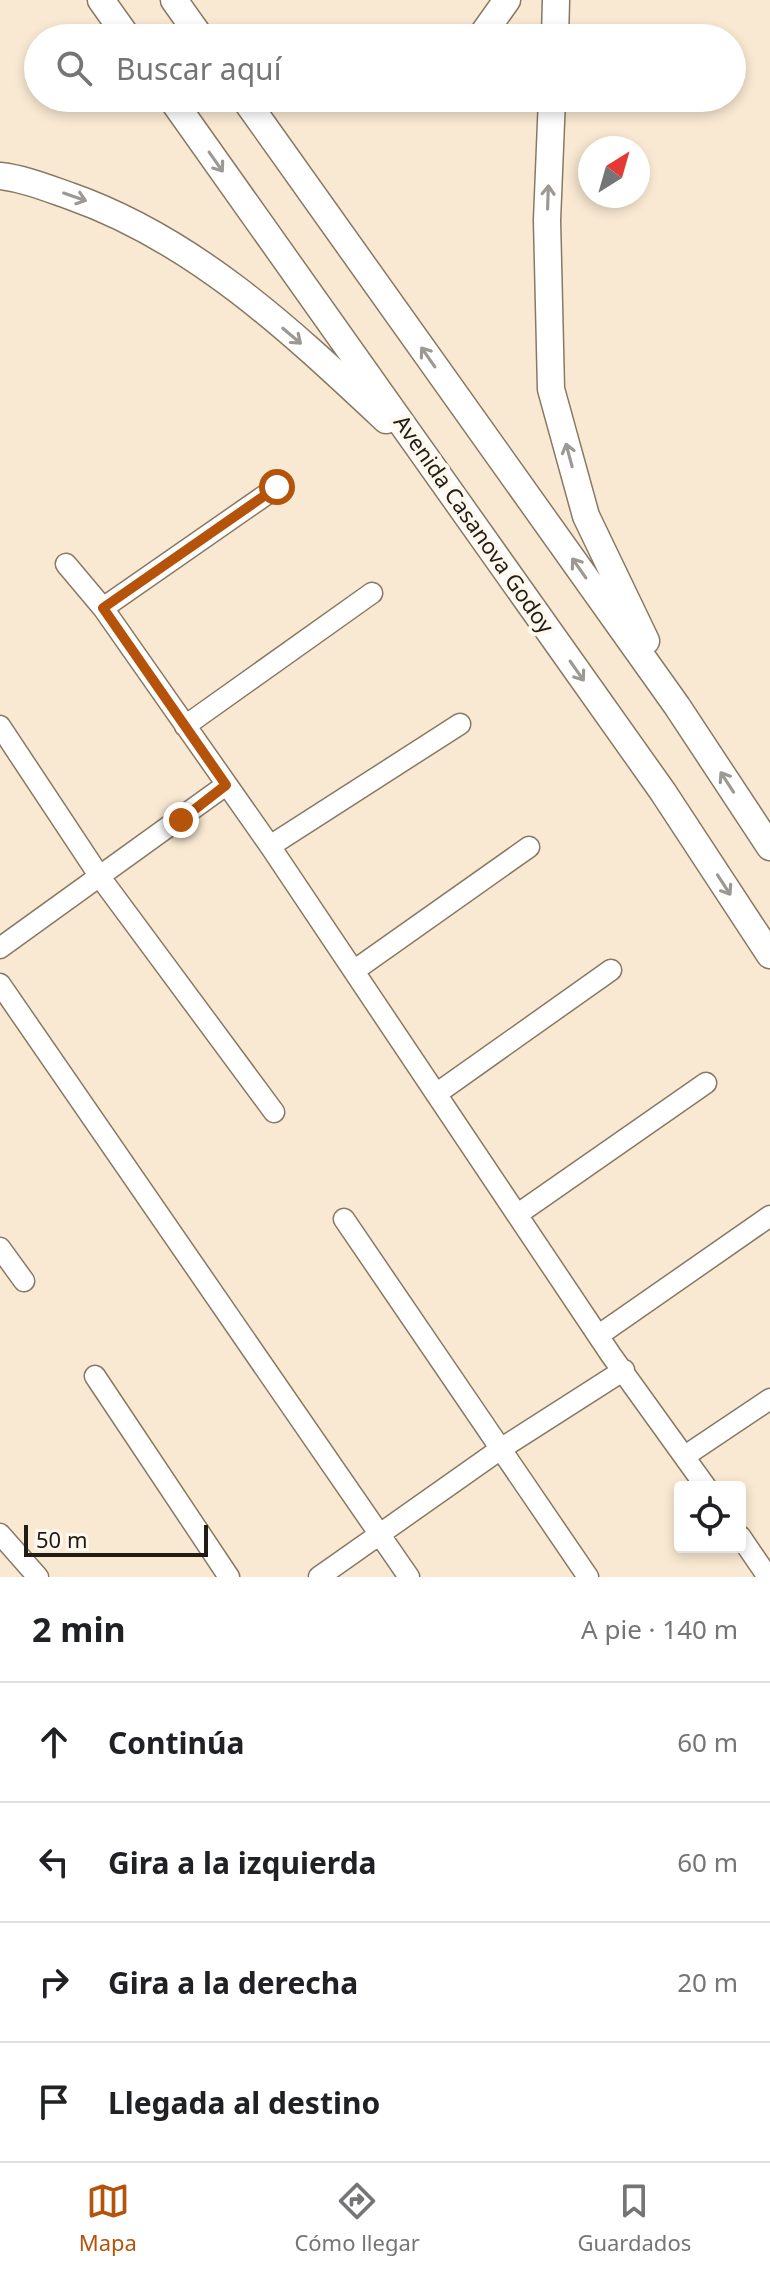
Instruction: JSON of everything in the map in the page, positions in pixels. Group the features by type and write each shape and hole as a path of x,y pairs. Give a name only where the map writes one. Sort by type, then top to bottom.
{"street":[{"path":"101,0 118,24"},
{"path":"490,24 507,0"},
{"path":"555,24 556,0"},
{"path":"180,7 192,24"},
{"path":"180,7 204,24"},
{"name":"Avenida Casanova Godoy","path":"181,112 663,792 770,955"},
{"path":"254,112 677,706 770,847"},
{"path":"551,112 547,220 551,389 586,516 677,706"},
{"path":"0,176 22,179 116,212 203,261 329,367 389,423 448,488"},
{"path":"103,608 277,487"},
{"path":"66,564 103,608 270,846 599,1335 702,1481"},
{"path":"185,726 372,593"},
{"path":"270,846 460,724"},
{"path":"0,726 100,877 274,1112"},
{"path":"0,948 226,785"},
{"path":"355,970 529,847"},
{"path":"436,1094 611,970"},
{"path":"0,984 409,1577"},
{"path":"518,1214 706,1083"},
{"path":"599,1335 770,1216"},
{"path":"344,1219 588,1577"},
{"path":"0,1248 24,1281"},
{"path":"319,1577 502,1448 624,1370"},
{"path":"95,1376 229,1577"},
{"path":"685,1456 770,1399"},
{"path":"0,1534 38,1577"},
{"path":"746,1545 768,1577"}],"route":[{"path":"181,820 226,785 103,608 277,487"}]}
